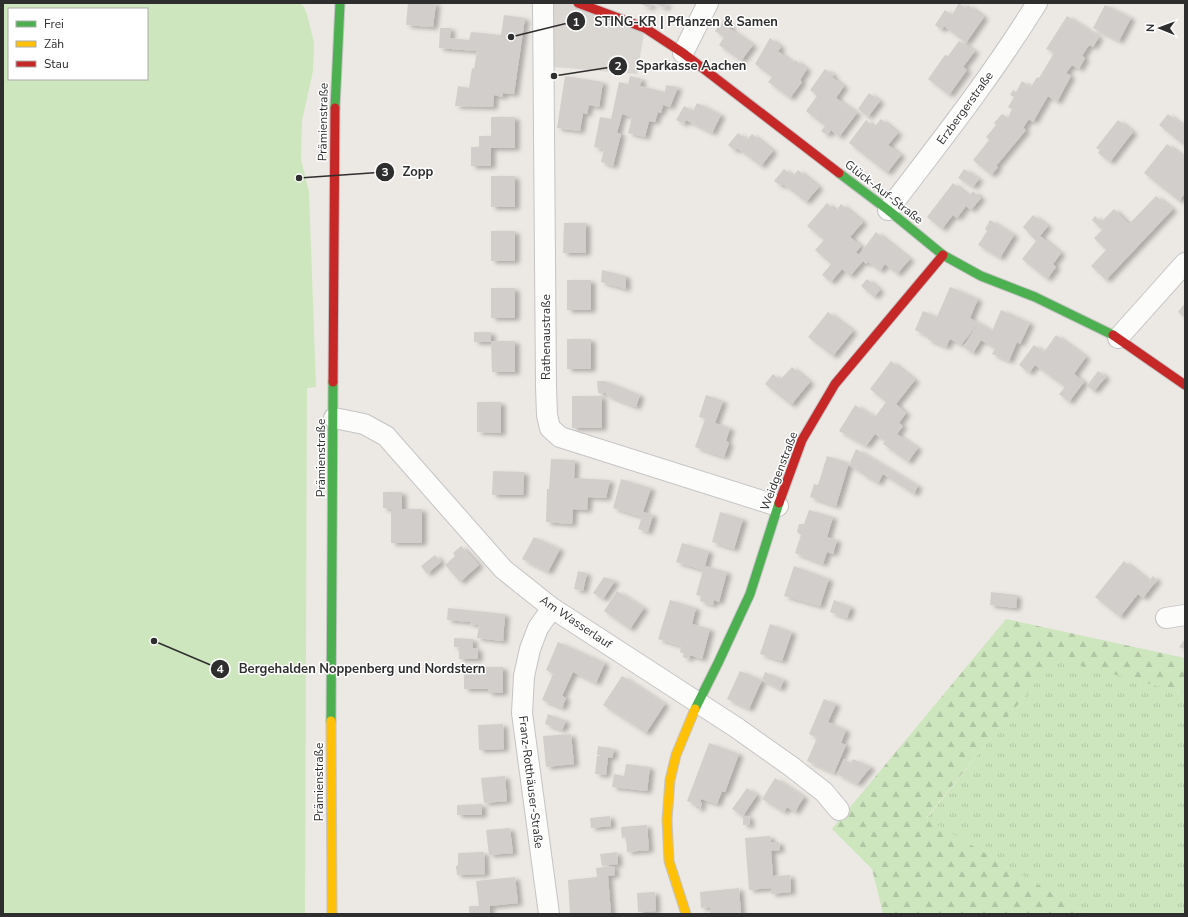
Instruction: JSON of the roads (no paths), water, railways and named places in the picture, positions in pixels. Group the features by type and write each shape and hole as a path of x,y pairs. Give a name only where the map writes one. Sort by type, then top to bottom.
{"street":[{"name":"Prämienstraße","path":"332,914 331,711 335,105 340,3"},
{"name":"Rathenaustraße","path":"543,3 546,387 547,415 550,428 560,437 778,506"},
{"name":"Glück-Auf-Straße","path":"578,3 645,28 683,53 888,210 943,255 981,276 1035,298 1118,338 1185,385"},
{"path":"683,53 708,3"},
{"name":"Erzbergerstraße","path":"888,210 951,128 1013,42 1037,3"},
{"name":"Weidgenstraße","path":"686,914 669,861 667,820 670,780 676,755 697,703 750,594 778,506 802,440 835,384 943,255"},
{"path":"1118,338 1185,263"},
{"name":"Am Wasserlauf","path":"334,418 364,424 386,436 503,569 552,608 737,728 792,767 824,792 839,810"},
{"name":"Franz-Rotthäuser-Straße","path":"549,914 522,713 524,676 530,649 538,628 552,608"},
{"path":"1166,618 1185,615"}],"place":[{"name":"STING-KR | Pflanzen & Samen","path":"511,37"},
{"name":"Sparkasse Aachen","path":"554,76"},
{"name":"Zopp","path":"299,178"},
{"name":"Bergehalden Noppenberg und Nordstern","path":"154,641"}]}
